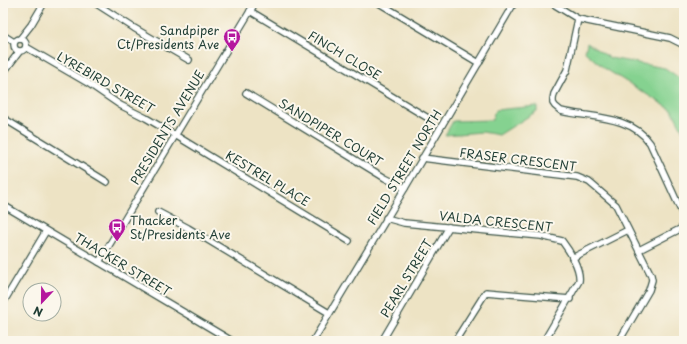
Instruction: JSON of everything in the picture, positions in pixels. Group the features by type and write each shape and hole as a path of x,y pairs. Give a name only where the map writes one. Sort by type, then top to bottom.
{"street":[{"path":"3,73 44,3"},
{"path":"95,3 189,60"},
{"name":"PRESIDENTS AVENUE","path":"99,262 255,3"},
{"path":"379,3 479,63"},
{"name":"FIELD STREET NORTH","path":"313,341 514,3"},
{"path":"552,3 578,19 670,38 684,44"},
{"name":"FINCH CLOSE","path":"250,11 428,118"},
{"path":"578,19 567,70 554,94 553,103 561,111 613,120 633,128 645,136 650,143 684,217"},
{"name":"LYREBIRD STREET","path":"3,35 21,43 88,83 120,105 175,135"},
{"path":"17,50 24,50 21,43"},
{"name":"SANDPIPER COURT","path":"246,93 385,178 405,188"},
{"path":"3,118 107,182"},
{"name":"KESTREL PLACE","path":"175,135 349,241"},
{"name":"FRASER CRESCENT","path":"422,158 583,179 595,186 616,205 651,275 651,285 619,341"},
{"name":"THACKER STREET","path":"3,205 232,341"},
{"path":"158,212 188,228 329,313"},
{"name":"VALDA CRESCENT","path":"386,218 398,222 556,238 562,241 572,258 580,277 578,286 544,341"},
{"name":"PEARL STREET","path":"382,341 449,227"},
{"path":"639,250 684,227"},
{"path":"572,258 628,230"},
{"path":"3,303 46,231"},
{"path":"455,341 486,292 570,299"}],"green space":[{"path":"587,43 610,58 665,68 684,81 684,133 672,110 604,68 585,52"},
{"path":"537,106 537,111 499,135 482,132 445,135 453,121 492,120 495,110"}],"place":[{"name":"Sandpiper Ct/Presidents Ave","path":"232,52"},
{"name":"Thacker St/Presidents Ave","path":"117,242"}]}
